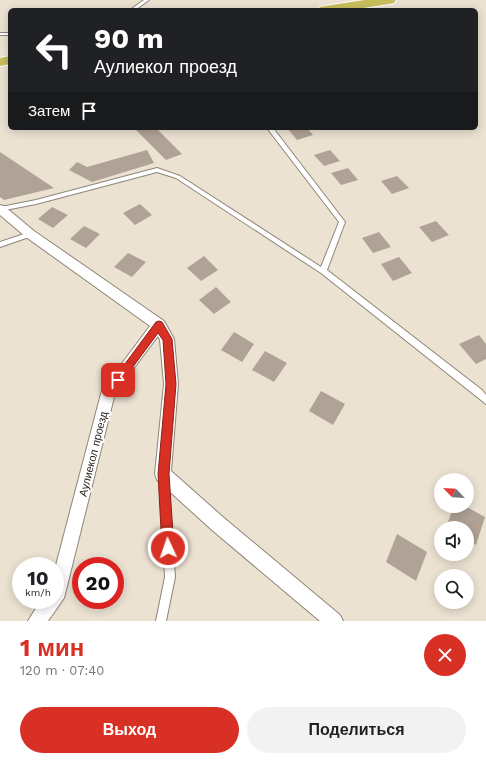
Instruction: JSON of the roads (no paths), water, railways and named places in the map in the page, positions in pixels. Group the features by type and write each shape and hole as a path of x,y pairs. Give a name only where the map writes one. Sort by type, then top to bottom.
{"highway":[{"path":"338,8 389,0"}],"street":[{"path":"0,209 30,234 159,325 167,339 171,384 163,474 218,524 334,621"},
{"name":"Аулиекол проезд","path":"64,568 109,390 159,325"},
{"path":"37,621 46,609"}],"lane":[{"path":"135,8 147,0"},
{"path":"272,130 342,222 323,270"},
{"path":"0,209 36,202 157,170 178,177 323,270 486,400"},
{"path":"0,245 30,234"},
{"path":"161,621 170,577 163,474"}]}
